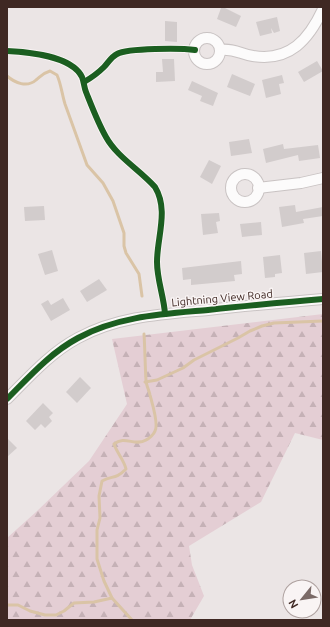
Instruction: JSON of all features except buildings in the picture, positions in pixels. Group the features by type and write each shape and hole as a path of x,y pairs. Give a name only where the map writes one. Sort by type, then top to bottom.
{"street":[{"path":"220,50 228,48 252,56 263,57 274,56 287,52 298,46 308,36 315,26 323,9"},
{"path":"258,188 301,183 323,178"},
{"name":"Lightning View Road","path":"8,397 45,361 60,350 78,338 123,320 165,314 323,299"}],"green space":[{"path":"323,314 323,440 295,433 261,502 189,546 192,565 204,596 190,620 7,620 7,538 89,461 127,404 112,339"}],"waterway":[{"path":"7,76 21,84 29,84 50,71 57,75 65,104 87,165 103,183 113,201 124,233 124,246 126,253 139,274 142,296"},
{"path":"145,382 157,380 183,368 194,360 262,326 274,323 323,321"},
{"path":"132,620 112,598 104,581 97,559 97,530 100,518 99,496 102,481 116,476 126,469 114,444 122,441 142,442 151,436 156,428 155,413 146,382 144,334"},
{"path":"7,605 18,605 30,611 45,615 56,615 74,603 94,602 112,598"}],"cycle path":[{"path":"84,82 104,67 111,58 123,52 155,49 195,50"},
{"path":"7,51 49,56 69,64 77,70 82,77 86,92 106,137 116,151 155,187 159,196 162,214 157,262 165,314"},
{"path":"7,399 40,366 58,351 78,338 109,325 142,317 158,315 323,299"}]}
